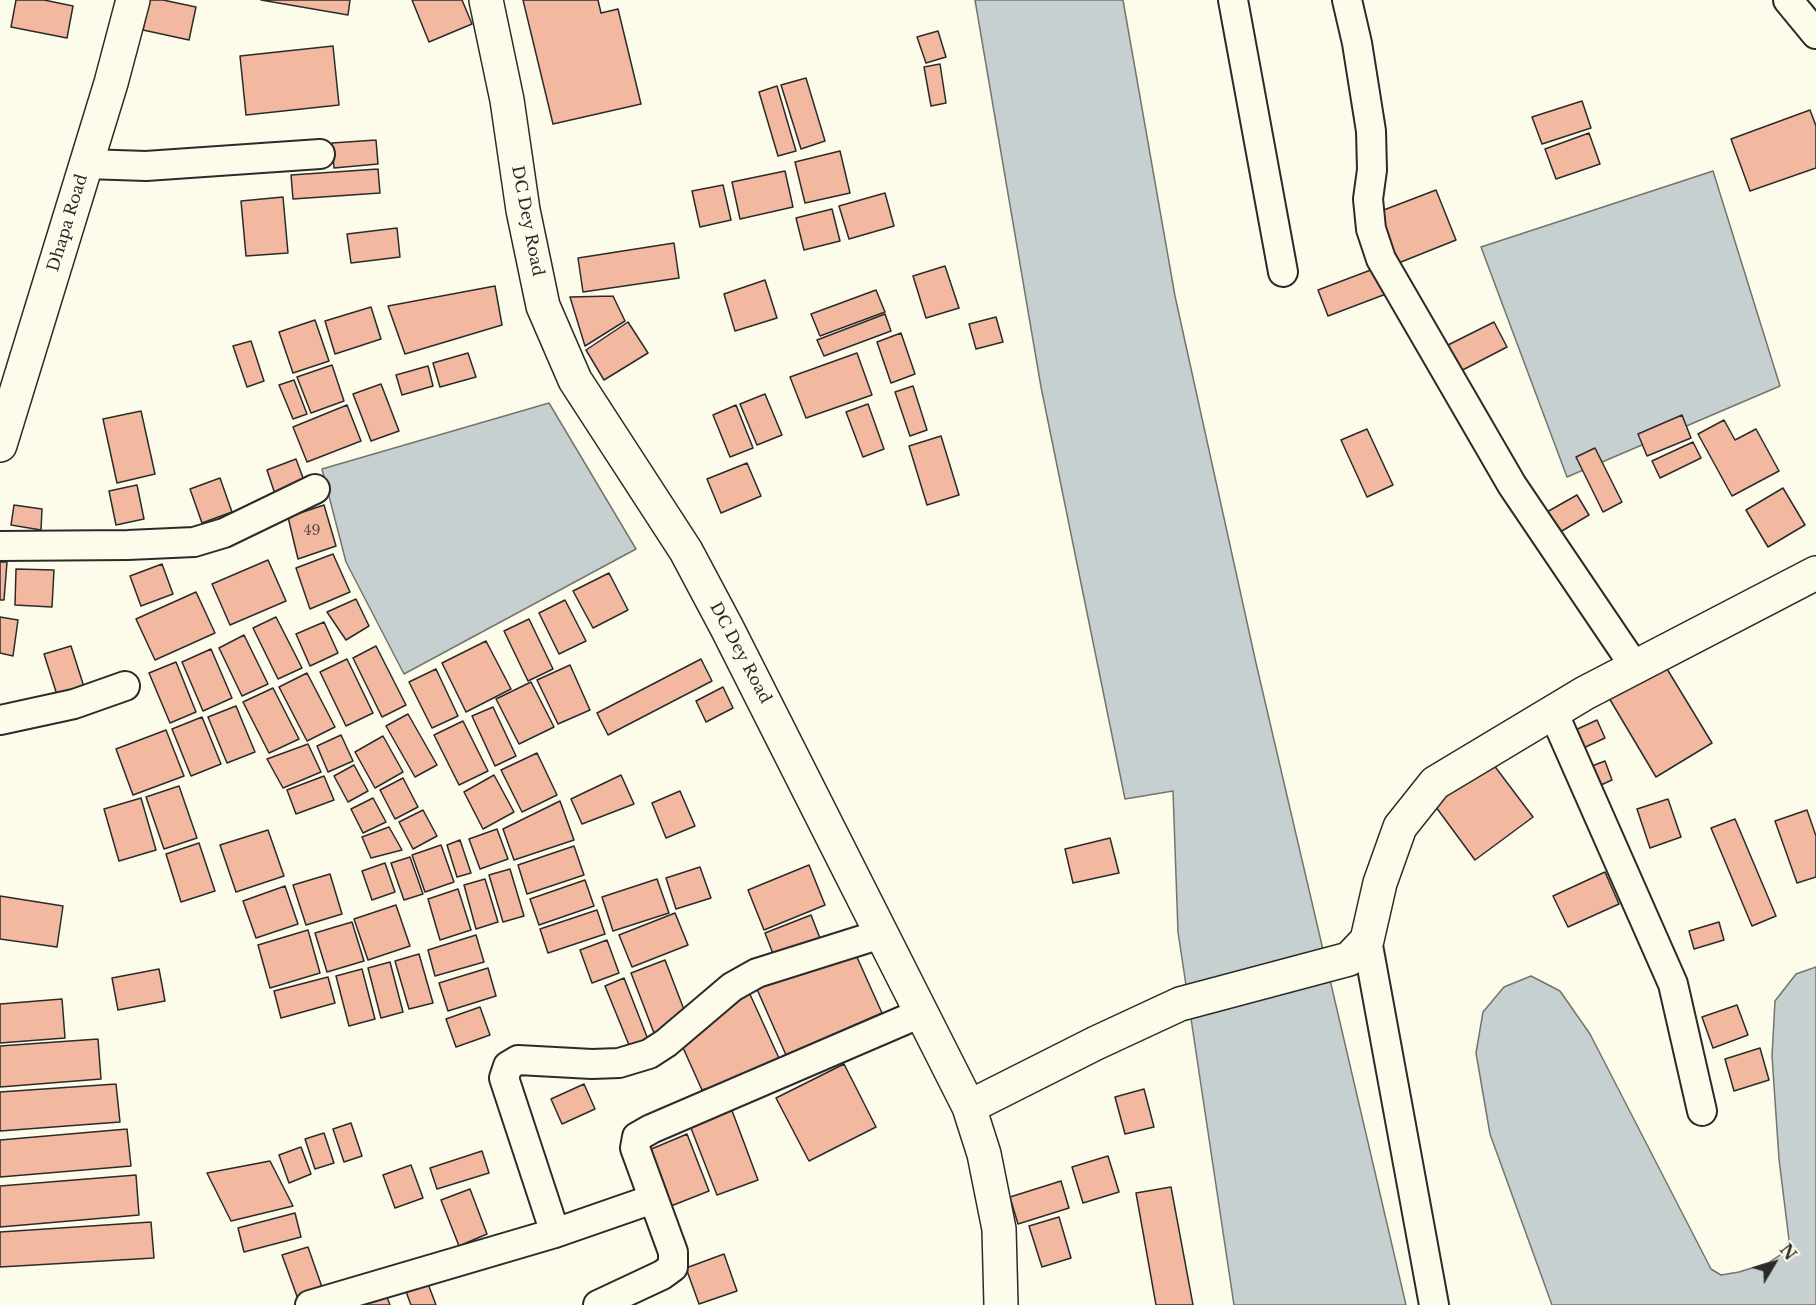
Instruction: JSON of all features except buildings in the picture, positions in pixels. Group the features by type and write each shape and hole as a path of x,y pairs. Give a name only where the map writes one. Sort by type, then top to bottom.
{"street":[{"name":"Dhapa Road","path":"0,444 111,83 133,0"},
{"name":"DC Dey Road","path":"486,0 507,100 523,210 543,306 574,380 691,561 770,710 969,1107 984,1155 999,1229 1001,1305"},
{"path":"1233,0 1283,272"},
{"path":"1347,0 1357,43 1371,131 1372,170 1368,199 1371,229 1381,259 1512,486 1635,667"},
{"path":"1788,0 1816,34"},
{"path":"86,164 146,166 320,154"},
{"path":"0,546 194,542 224,533 315,489"},
{"path":"1434,1305 1358,950 1400,827 1435,783 1552,712 1816,573"},
{"path":"0,720 74,704 125,686"},
{"path":"1552,712 1673,984 1702,1111"},
{"path":"555,1233 504,1078 508,1066 518,1060 592,1064 620,1063 649,1054 666,1043 732,987 757,973 881,934"},
{"path":"969,1107 1105,1039 1180,1005 1358,950"},
{"path":"598,1305 662,1275 673,1266 674,1252 634,1148 637,1137 921,1013"},
{"path":"310,1305 555,1233 653,1198"}],"shaded area":[{"path":"975,0 1123,0 1175,296 1256,663 1406,1305 1234,1305 1178,932 1173,791 1125,799 1041,387"},
{"path":"1713,171 1780,386 1567,477 1481,247"},
{"path":"549,403 636,549 404,674 346,562 322,469"},
{"path":"1816,967 1816,1305 1552,1305 1490,1134 1476,1053 1483,1012 1504,987 1531,976 1560,991 1590,1034 1711,1269 1721,1275 1768,1263 1783,1253 1789,1240 1779,1159 1772,1056 1775,1001 1796,974"}]}
